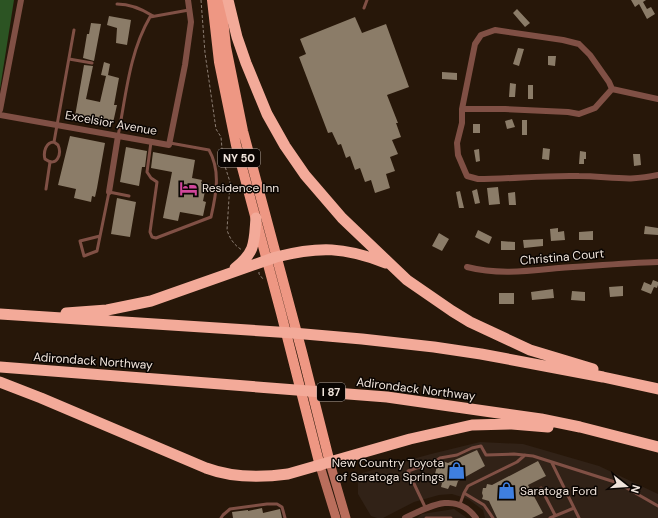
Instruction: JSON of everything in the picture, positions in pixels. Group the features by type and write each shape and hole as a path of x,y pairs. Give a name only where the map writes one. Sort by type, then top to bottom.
{"highway":[{"name":"NY 50","path":"212,0 219,62 236,145 282,313 306,410 325,464"},
{"name":"NY 50","path":"221,0 226,47 267,260 292,313 317,410 325,464"},
{"path":"228,0 237,37 252,80 267,114 285,146 332,208 390,265 434,300 470,322 507,340 542,354 654,388"},
{"path":"225,276 244,262 250,254 254,245 256,218"},
{"path":"5,314 107,310 151,301 293,252 328,249 341,250 366,256 390,265"},
{"path":"5,314 293,333 434,346 654,388"},
{"name":"Adirondack Northway","path":"0,367 387,397 541,419 658,447"},
{"path":"0,382 206,468 222,474 237,476 268,477 288,474 410,439 472,425 512,424 618,437"}],"main road":[{"name":"NY 50","path":"325,464 335,518"},
{"name":"NY 50","path":"325,464 346,518"}],"street":[{"path":"0,110 21,0"},
{"name":"Excelsior Avenue","path":"0,115 169,145 184,65 190,22 188,0"},
{"path":"612,89 609,82 590,55 579,44 563,40 495,30 481,35 477,39 469,72 462,109 462,123 457,143 458,155 467,176 478,179 578,176 632,179 658,175"},
{"path":"612,89 658,99"},
{"path":"462,109 568,112 579,114 595,108 612,89"},
{"path":"109,192 118,136"},
{"name":"Christina Court","path":"468,267 480,270 510,272 625,263 658,262"},
{"path":"405,518 426,509 452,502 460,504 471,511 476,518"}],"lane":[{"path":"364,8 367,0"},
{"path":"117,4 128,5 145,11 153,16"},
{"path":"118,136 133,58 144,27 150,17 189,10"},
{"path":"54,142 74,30"},
{"path":"69,59 92,63"},
{"path":"54,142 58,145 60,153 56,162 50,162 45,160 44,154 46,146 49,143 54,142"},
{"path":"151,142 147,172 156,182 150,232 152,237 156,238 211,217 217,186 216,169 209,150 170,142"},
{"path":"46,189 50,162"},
{"path":"100,236 80,241 84,256 97,251 109,192 129,196"},
{"path":"426,509 408,471 434,462 440,458 457,455 472,448 481,446 486,455 514,454 525,456 618,483 658,506"},
{"path":"460,504 468,486 517,462 525,456"},
{"path":"552,463 579,518"},
{"path":"541,488 555,515"},
{"path":"464,493 484,505 493,518"},
{"path":"220,518 230,509 277,504 282,506 285,518"},
{"path":"550,518 574,508"},
{"path":"426,518 451,518"}],"path":[{"path":"201,0 205,53 216,129 221,137 224,160 230,182 227,230 229,237 236,246 250,254"},
{"path":"264,280 259,274 267,260"}],"shaded area":[{"path":"480,442 523,444 599,466 658,494 658,518 485,518 483,510 468,499 452,494 439,495 414,502 383,518 377,518 371,516 358,494 358,482 362,473"},
{"path":"454,509 467,518 417,518 422,514"}],"green space":[{"path":"0,0 14,0 0,89"}],"building":[{"path":"631,0 646,0 643,2 647,9 651,7 655,14 647,19 639,4 635,7"},
{"path":"517,9 530,23 525,27 513,13"},
{"path":"109,16 131,20 127,45 116,43 117,28 107,25"},
{"path":"355,17 362,33 386,24 409,87 387,95 398,123 396,123 401,137 392,140 398,154 390,157 395,171 386,174 390,188 375,193 371,180 365,182 360,168 355,170 350,156 346,158 341,144 338,145 332,132 328,133 299,57 306,54 300,39"},
{"path":"91,23 101,24 94,61 83,58 87,34 89,34"},
{"path":"518,48 524,49 519,66 513,64"},
{"path":"548,56 556,56 555,66 548,65"},
{"path":"104,62 110,64 108,75 119,78 114,105 117,105 113,123 75,116 84,65 93,66 86,99 100,102 106,76 101,75"},
{"path":"442,72 457,73 457,80 442,79"},
{"path":"510,83 516,84 515,97 509,97"},
{"path":"528,85 533,85 533,99 528,99"},
{"path":"512,119 515,127 507,129 505,121"},
{"path":"522,120 527,120 527,135 522,135"},
{"path":"473,124 480,124 480,133 473,133"},
{"path":"70,136 105,143 95,197 92,196 91,202 74,198 76,189 58,185"},
{"path":"126,147 147,151 145,167 142,167 139,186 120,182"},
{"path":"543,148 550,149 549,160 542,159"},
{"path":"479,149 480,161 476,162 474,150"},
{"path":"580,151 586,152 584,164 579,164"},
{"name":"Residence Inn","path":"153,152 195,160 192,178 202,180 201,183 211,185 209,192 205,191 203,201 206,202 203,216 180,212 178,221 163,218 172,172 151,168"},
{"path":"633,154 640,154 641,165 634,166"},
{"path":"498,187 500,204 489,205 487,188"},
{"path":"477,189 480,203 475,204 472,191"},
{"path":"460,191 464,208 459,208 456,192"},
{"path":"515,192 516,205 509,205 508,193"},
{"path":"117,198 136,202 130,237 111,234"},
{"path":"645,226 658,228 658,235 644,234"},
{"path":"558,228 558,232 564,231 565,240 551,241 550,229"},
{"path":"478,230 492,237 489,244 475,237"},
{"path":"593,231 593,240 579,240 579,232"},
{"path":"439,233 449,239 442,251 432,246"},
{"path":"543,239 543,246 524,248 523,240"},
{"path":"501,241 515,242 515,250 501,250"},
{"path":"653,280 658,282 658,285 657,288 654,287 651,294 641,290 644,282 651,285"},
{"path":"623,286 623,296 610,297 609,287"},
{"path":"553,289 554,298 532,300 531,292"},
{"path":"572,291 585,292 585,301 571,300"},
{"path":"499,293 514,293 514,304 499,304"},
{"name":"New Country Toyota of Saratoga Springs","path":"477,450 485,466 458,481 456,487 450,485 448,489 441,487 442,483 436,481 438,475 435,474 437,466 440,467 442,461 448,463"},
{"name":"Saratoga Ford","path":"538,461 546,476 528,485 543,513 532,518 497,518 489,501 482,499 483,488 486,488 487,484 492,485"},
{"path":"262,508 263,513 280,509 282,518 233,518 232,512"}],"place":[{"name":"Residence Inn","path":"189,188"},
{"name":"New Country Toyota of Saratoga Springs","path":"457,470"},
{"name":"Saratoga Ford","path":"507,491"}]}
